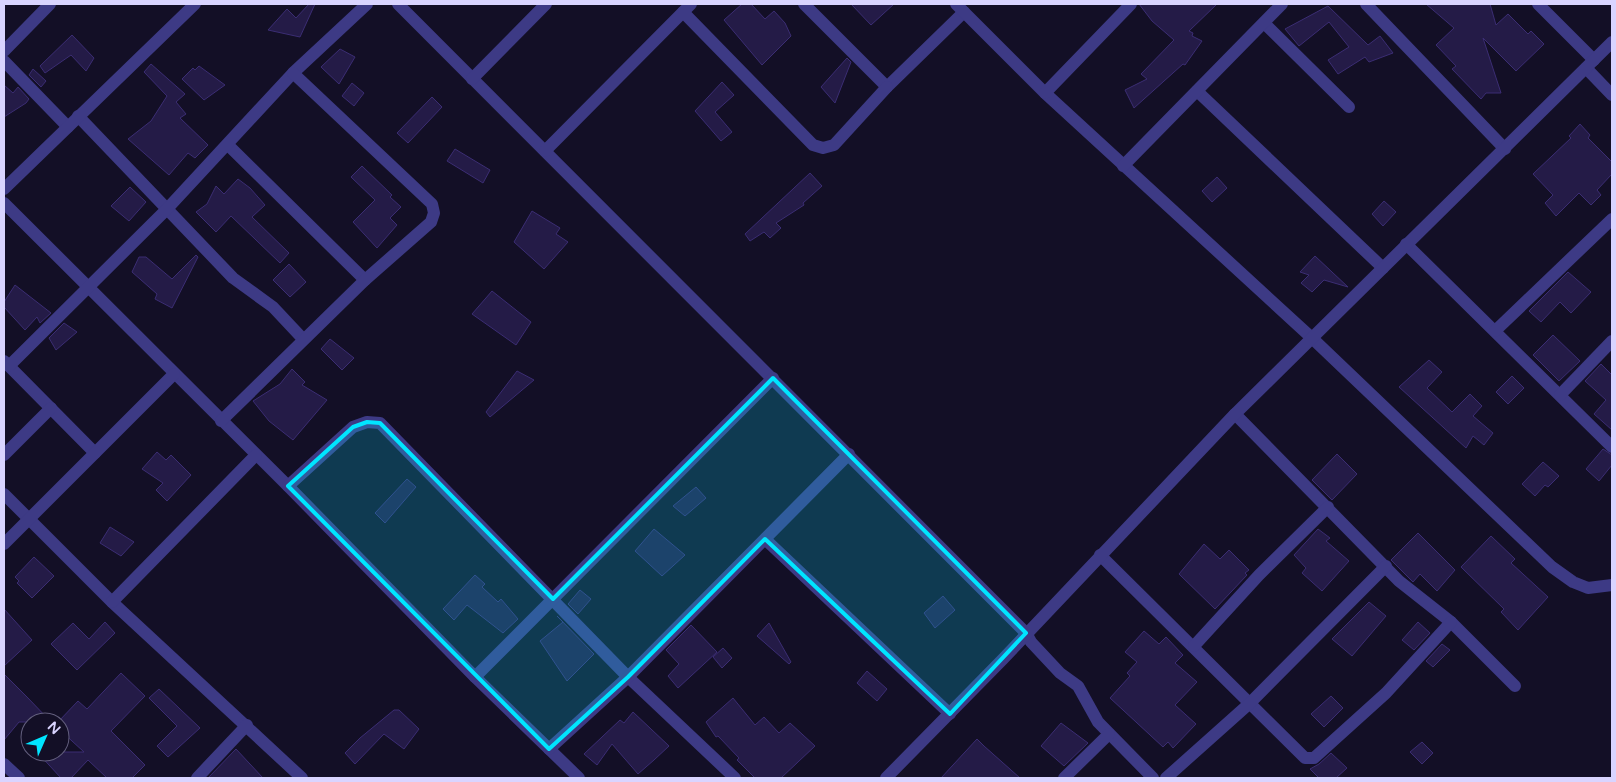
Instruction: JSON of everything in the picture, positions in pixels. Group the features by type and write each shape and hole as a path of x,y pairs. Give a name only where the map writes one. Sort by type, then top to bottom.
{"street":[{"path":"4,51 50,4"},
{"path":"95,453 6,364 167,209 293,73 367,4"},
{"path":"398,4 849,454 1026,633 1044,657 1060,673 1078,686 1098,722 1153,778"},
{"path":"472,78 546,4"},
{"path":"804,4 887,87"},
{"path":"1045,93 1131,4"},
{"path":"1123,166 1282,4"},
{"path":"1366,4 1505,149"},
{"path":"1538,4 1590,64 1612,95"},
{"path":"4,189 186,7"},
{"path":"545,151 687,8 813,145 823,148 834,145 960,8 1045,93 1313,339 1552,567 1573,582 1588,588 1612,584"},
{"path":"1264,23 1349,107"},
{"path":"886,778 950,714 1235,414 1612,42"},
{"path":"4,61 68,127"},
{"path":"222,421 364,280 430,222 434,213 432,204 293,73"},
{"path":"1197,90 1383,268"},
{"path":"78,116 233,278 273,307 304,339"},
{"path":"228,145 364,280"},
{"path":"4,203 288,486 475,677 579,778"},
{"path":"1495,331 1612,219"},
{"path":"1406,244 1612,447"},
{"path":"1560,395 1612,341"},
{"path":"4,544 174,374"},
{"path":"475,677 773,378"},
{"path":"4,455 51,408"},
{"path":"1235,414 1399,581 1450,622 1515,686"},
{"path":"288,486 353,427 367,422 380,423 628,677 735,778"},
{"path":"549,749 628,677 849,454"},
{"path":"112,602 256,455"},
{"path":"4,494 112,602 247,725 302,778"},
{"path":"1194,646 1259,575 1328,507"},
{"path":"766,539 950,714"},
{"path":"1100,555 1305,758 1314,758 1386,693 1450,622"},
{"path":"1166,778 1250,703 1386,566"},
{"path":"197,778 247,725"},
{"path":"1064,778 1109,734"},
{"path":"4,764 19,778"}],"highlighted area":[{"path":"773,378 1026,633 950,714 765,539 628,677 549,749 288,486 353,427 367,422 380,423 553,599"}],"building":[{"path":"309,4 315,4 300,37 268,30 287,9 296,18"},
{"path":"742,4 751,4 765,19 774,11 785,23 791,36 762,65 724,20"},
{"path":"851,4 894,4 871,25"},
{"path":"1139,4 1217,4 1189,31 1193,33 1192,36 1202,41 1185,65 1183,64 1134,108 1125,90 1147,79 1141,74 1174,40 1152,21"},
{"path":"1426,4 1490,4 1496,25 1508,14 1528,34 1531,31 1544,44 1516,71 1483,38 1501,93 1486,93 1481,99 1452,69 1456,66 1436,45 1454,28"},
{"path":"1328,6 1368,45 1380,36 1393,53 1369,62 1365,57 1338,74 1328,60 1349,47 1329,22 1299,46 1285,29"},
{"path":"72,35 94,58 86,71 71,55 45,73 40,66"},
{"path":"340,49 355,57 339,84 321,67"},
{"path":"847,58 851,62 835,103 821,87"},
{"path":"151,64 185,94 176,102 186,114 180,118 208,145 195,158 188,153 169,175 128,139 151,121 167,96 144,72"},
{"path":"199,66 225,85 204,100 182,79 193,68 195,70"},
{"path":"33,69 46,81 41,87 29,75"},
{"path":"722,82 734,95 715,112 732,132 721,141 695,111"},
{"path":"352,83 364,93 354,106 342,96"},
{"path":"4,85 13,93 18,87 29,99 4,117"},
{"path":"432,97 442,107 408,143 397,133"},
{"path":"1580,124 1590,135 1588,138 1612,162 1612,174 1597,190 1601,195 1591,205 1579,193 1556,216 1545,203 1553,195 1533,174 1571,138 1569,136"},
{"path":"455,149 490,170 483,183 447,161"},
{"path":"362,166 392,195 390,197 401,207 390,218 397,225 377,248 353,222 375,200 351,177"},
{"path":"810,173 822,186 803,203 804,205 776,223 781,228 770,238 764,232 750,241 745,234"},
{"path":"1217,177 1227,188 1212,202 1202,191"},
{"path":"238,179 250,188 265,205 252,217 289,253 280,263 231,216 216,232 196,212 207,204 216,186 224,194"},
{"path":"130,187 146,202 129,221 111,206"},
{"path":"1384,201 1396,212 1383,226 1372,214"},
{"path":"532,211 560,228 556,234 568,242 544,269 514,242"},
{"path":"196,255 198,257 172,308 155,299 157,294 132,272 139,257 146,257 172,279"},
{"path":"1315,256 1348,287 1324,280 1312,292 1301,283 1309,275 1300,272"},
{"path":"289,264 306,282 290,297 273,280"},
{"path":"1568,272 1591,292 1571,313 1560,302 1541,322 1529,311"},
{"path":"15,285 51,313 40,323 37,317 25,330 4,307 4,302"},
{"path":"492,291 531,322 516,345 472,314"},
{"path":"64,323 77,332 56,350 49,338"},
{"path":"1553,335 1580,361 1559,381 1533,355"},
{"path":"330,339 354,358 342,370 321,349"},
{"path":"1429,360 1442,372 1427,388 1452,412 1470,394 1482,406 1473,416 1493,433 1484,445 1473,436 1466,448 1399,387"},
{"path":"1601,364 1612,375 1612,430 1594,414 1606,400 1585,381"},
{"path":"292,369 305,382 302,385 327,400 293,440 269,421 253,401 280,384"},
{"path":"517,371 534,380 490,417 486,412"},
{"path":"1512,376 1524,388 1508,404 1496,392"},
{"path":"1603,449 1612,455 1612,465 1599,481 1586,469"},
{"path":"157,452 166,460 171,455 191,475 167,501 156,490 163,483 142,469"},
{"path":"1337,454 1357,474 1332,500 1312,480"},
{"path":"1543,462 1559,476 1548,487 1545,485 1535,496 1522,484"},
{"path":"407,479 416,487 385,523 375,513"},
{"path":"696,487 706,498 685,516 673,506"},
{"path":"110,527 134,542 121,556 100,543"},
{"path":"654,529 685,555 662,576 635,551"},
{"path":"1318,529 1330,538 1326,541 1349,561 1322,591 1302,573 1306,568 1294,555"},
{"path":"1418,533 1455,570 1437,591 1420,574 1413,582 1391,560"},
{"path":"1491,536 1515,559 1511,563 1548,597 1518,630 1501,612 1504,609 1461,567"},
{"path":"1204,544 1220,559 1229,550 1249,570 1245,573 1247,575 1215,609 1179,574"},
{"path":"34,557 54,576 32,598 17,583 19,581 15,577"},
{"path":"475,575 485,584 482,587 498,602 501,599 518,619 503,633 467,605 454,620 443,609"},
{"path":"580,590 591,599 578,614 568,604"},
{"path":"943,596 955,610 935,628 924,613"},
{"path":"1369,602 1386,616 1352,656 1332,639"},
{"path":"4,609 32,640 4,666"},
{"path":"105,622 115,633 77,670 51,644 73,623 89,639"},
{"path":"563,622 594,654 567,681 540,641"},
{"path":"1418,622 1430,633 1414,650 1402,640"},
{"path":"769,623 791,662 789,664 757,636"},
{"path":"691,625 717,652 678,688 668,676 679,664 666,650"},
{"path":"1144,631 1159,644 1166,637 1183,655 1175,663 1197,682 1175,705 1196,724 1173,748 1168,742 1163,747 1110,698 1130,676 1127,673 1137,662 1125,652"},
{"path":"1442,644 1450,650 1433,667 1426,661"},
{"path":"723,648 732,658 722,668 713,657"},
{"path":"867,671 887,689 877,701 857,683"},
{"path":"121,673 145,696 111,731 145,765 132,778 107,778 88,760 71,778 61,778 46,762 70,762 70,752 84,752 70,739 70,712 68,712 78,701 87,709"},
{"path":"4,674 41,712 20,712 20,722 4,740"},
{"path":"159,689 200,728 168,757 157,746 177,726 149,698"},
{"path":"1331,696 1343,708 1324,727 1311,714"},
{"path":"733,698 755,725 764,717 779,733 790,723 815,746 781,778 755,778 737,760 739,758 718,736 716,737 706,722"},
{"path":"394,710 399,710 419,729 404,749 384,734 355,764 345,753"},
{"path":"633,712 669,746 638,774 612,744 597,765 584,754 620,720 624,723"},
{"path":"1061,723 1088,743 1064,766 1041,746"},
{"path":"977,739 984,746 1020,778 941,778"},
{"path":"1422,742 1433,753 1422,764 1410,752"},
{"path":"236,749 263,778 208,778"},
{"path":"1331,753 1347,768 1336,778 1319,778 1310,769"}]}
